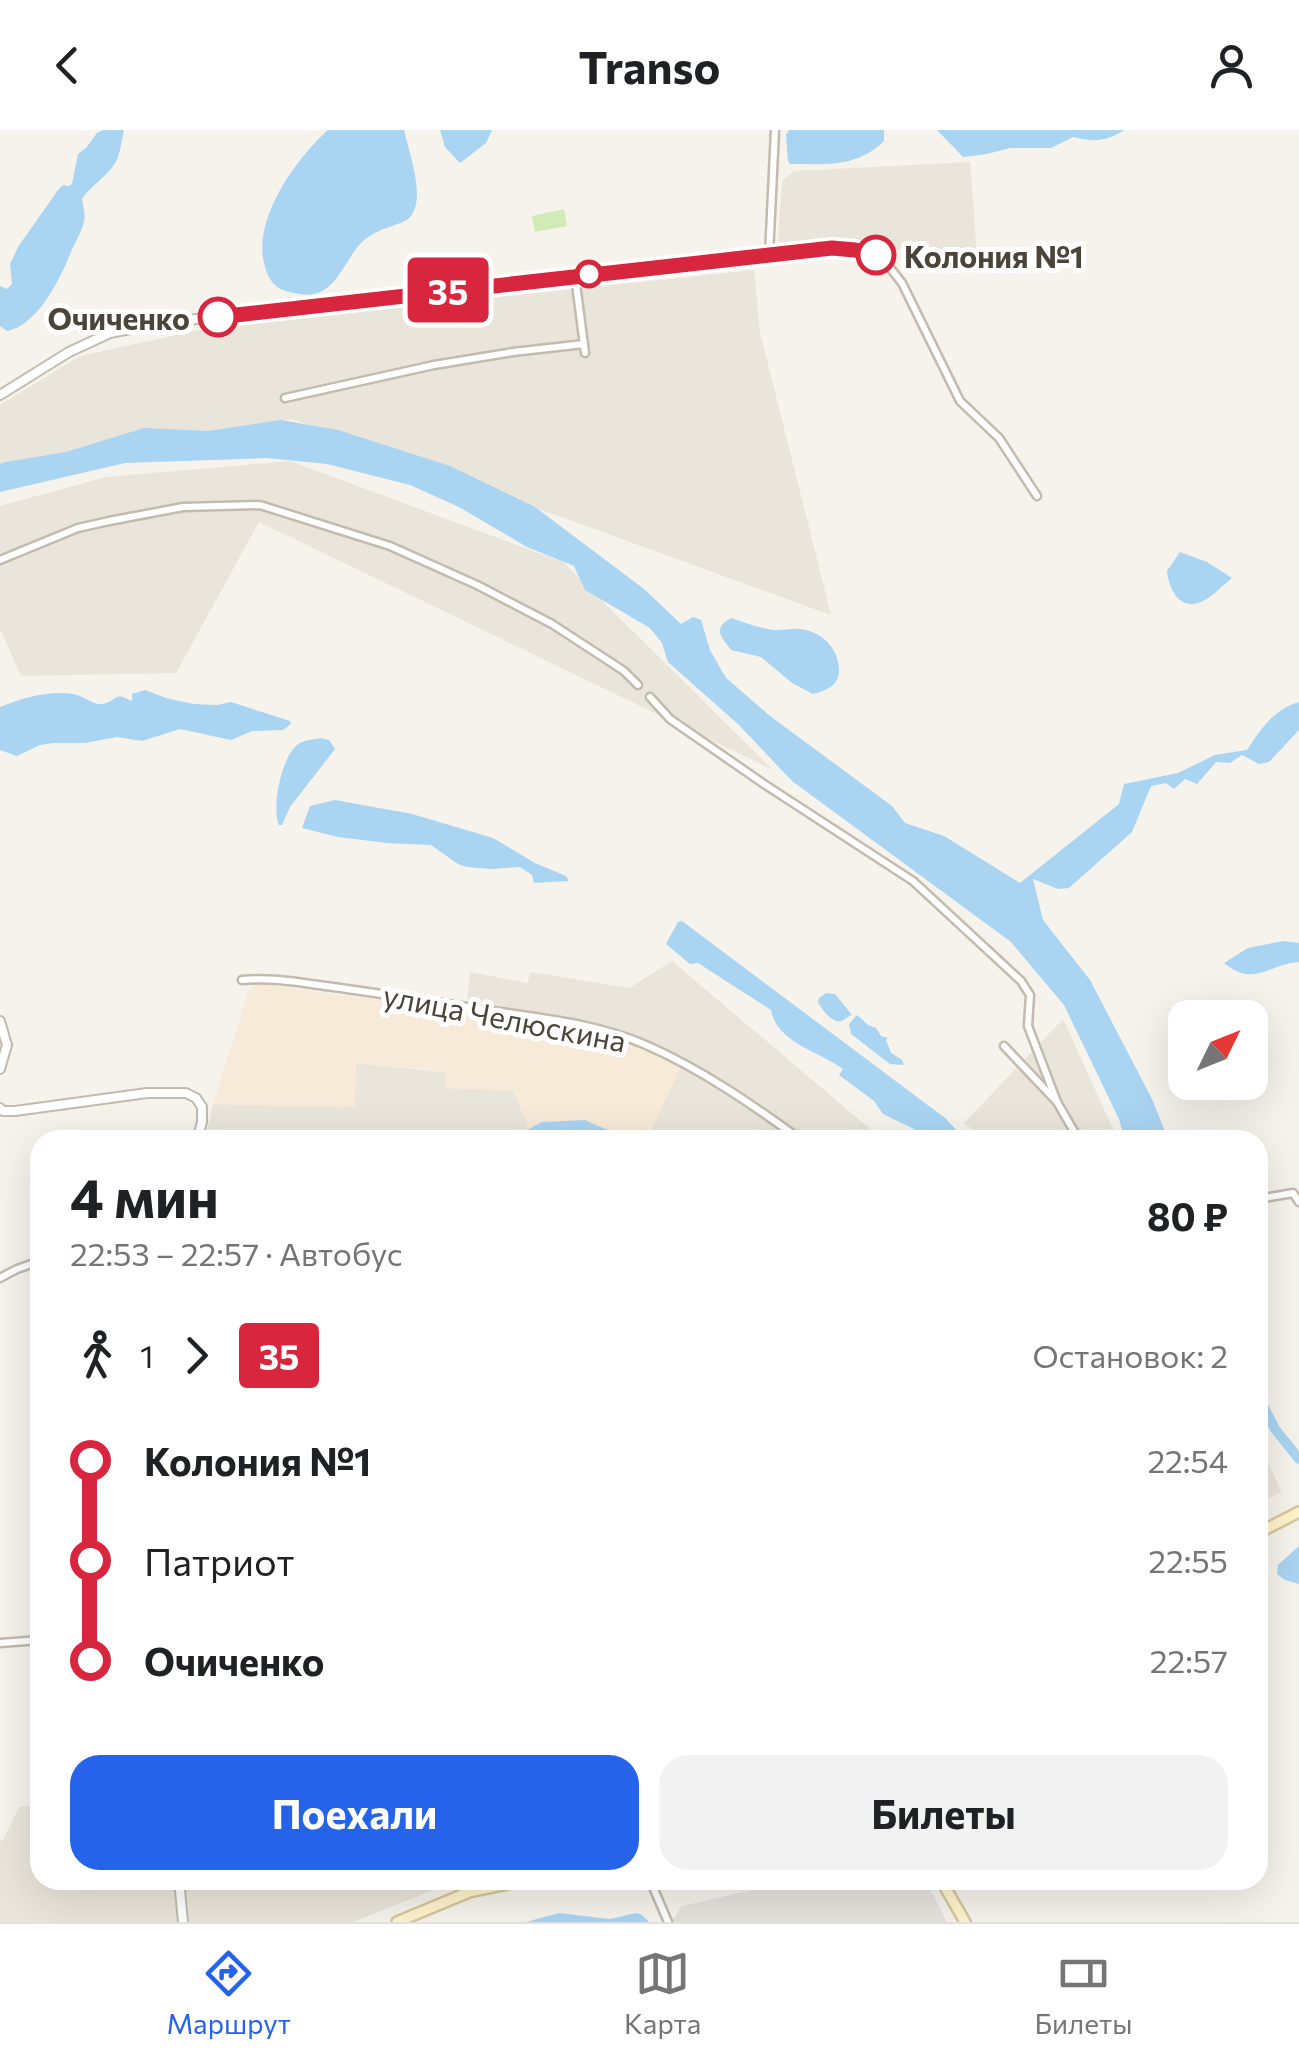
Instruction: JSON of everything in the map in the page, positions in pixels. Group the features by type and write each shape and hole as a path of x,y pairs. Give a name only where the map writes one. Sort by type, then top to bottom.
{"main road":[{"path":"1268,1525 1299,1512"},
{"path":"397,1922 479,1890"},
{"path":"947,1890 965,1922"}],"street":[{"path":"769,256 775,130"},
{"path":"0,395 69,352 110,333 161,324 844,248 876,255 888,264 902,283 960,401 999,438 1037,496"},
{"path":"284,398 434,365 513,352 584,348 579,275"},
{"path":"0,560 78,528 109,521 183,507 260,505 390,546 477,585 552,624 638,685"},
{"path":"650,697 670,719 913,882 1021,981 1030,995 1028,1026 1056,1102 1072,1130"},
{"name":"улица Челюскина","path":"242,980 270,978 398,996 577,1025 626,1038 695,1071 788,1130"},
{"path":"0,1021 7,1046 0,1069"},
{"path":"1004,1046 1056,1102"},
{"path":"0,1108 15,1112 147,1092 186,1094 196,1098 202,1107 200,1130"},
{"path":"1268,1197 1293,1193 1299,1202"},
{"path":"0,1278 30,1265"},
{"path":"0,1643 30,1641"},
{"path":"180,1890 183,1922"},
{"path":"654,1890 668,1922"}],"shaded area":[{"path":"970,162 977,254 778,242 782,181 794,171"},
{"path":"754,270 760,332 831,615 292,419 74,454 0,472 0,405 80,356 213,327"},
{"path":"290,461 563,562 773,770 259,522 176,673 21,676 0,629 0,506 106,477"},
{"path":"672,961 871,1130 651,1130 680,1067 606,1037 466,1013 470,972 528,983 530,972 629,988"},
{"path":"256,983 524,1021 639,1046 681,1067 651,1130 607,1130 584,1120 542,1122 530,1130 513,1090 446,1088 445,1072 356,1063 355,1107 213,1104 249,990"},
{"path":"1063,1019 1113,1130 973,1130 964,1123"},
{"path":"356,1063 445,1072 447,1088 513,1090 530,1130 207,1130 213,1104 354,1107"},
{"path":"1268,1462 1282,1492 1268,1498"},
{"path":"30,1806 30,1890 433,1890 353,1922 0,1922 0,1841 19,1807"},
{"path":"753,1890 930,1890 947,1922 671,1922 682,1906"}],"green space":[{"path":"564,209 567,226 535,232 532,216"}],"water":[{"path":"103,130 124,130 116,161 82,199 83,226 46,299 29,320 7,331 0,326 0,286 7,289 12,284 10,264 18,247 58,190 72,184 78,154"},
{"path":"328,130 404,130 416,180 416,206 403,222 362,242 324,290 296,294 281,289 269,277 262,246 265,227 291,173"},
{"path":"440,130 492,130 486,143 460,163 445,147"},
{"path":"789,130 884,130 884,141 851,160 790,164 786,135"},
{"path":"937,130 1124,130 1099,140 1073,137 1051,148 1010,148 963,157"},
{"path":"281,420 338,430 450,466 535,507 644,589 681,624 693,617 701,620 710,650 726,678 770,716 892,806 905,823 944,836 1020,883 1119,804 1124,784 1178,773 1215,755 1247,750 1275,715 1299,702 1299,730 1269,762 1259,764 1242,755 1230,763 1216,762 1197,784 1185,779 1174,789 1166,783 1151,786 1132,832 1069,888 1058,889 1033,879 1043,920 1090,980 1164,1130 1122,1130 1064,1005 1011,942 792,781 739,725 668,662 662,643 650,628 585,590 574,566 527,547 459,507 410,485 327,464 267,458 125,463 0,492 0,464 6,462 66,452 144,428 208,431"},
{"path":"1180,552 1207,562 1232,578 1205,600 1183,602 1174,593 1167,571"},
{"path":"731,618 772,630 815,633 836,655 837,680 813,694 792,683 761,657 731,650 720,629"},
{"path":"145,690 193,704 231,702 291,724 283,730 252,731 231,740 180,729 142,741 117,737 40,745 17,756 0,750 0,707 54,693 77,695 100,704 119,696 132,701 132,694"},
{"path":"320,738 329,740 335,749 279,825 277,795 286,761 298,744"},
{"path":"335,800 412,814 493,838 569,881 534,883 532,875 520,867 467,867 431,845 338,837 302,828 310,806"},
{"path":"682,921 956,1130 915,1130 883,1114 874,1101 839,1075 843,1069 781,1031 771,1010 698,963 690,964 666,944"},
{"path":"1283,941 1299,943 1299,962 1253,974 1244,974 1224,963 1248,948"},
{"path":"826,993 835,994 852,1015 841,1021 831,1018 818,1002"},
{"path":"857,1015 888,1038 891,1053 904,1065 890,1064 851,1034 849,1024"},
{"path":"585,1120 610,1130 527,1130 542,1122"},
{"path":"1299,1546 1299,1584 1277,1574 1278,1565"},
{"path":"559,1913 610,1919 636,1913 649,1922 526,1922"}],"waterway":[{"path":"1268,1415 1299,1459"}],"bus line":[{"name":"35","path":"218,317 832,248 876,255"}],"place":[{"name":"Колония №1","path":"876,255"},
{"name":"Очиченко","path":"218,317"}]}
